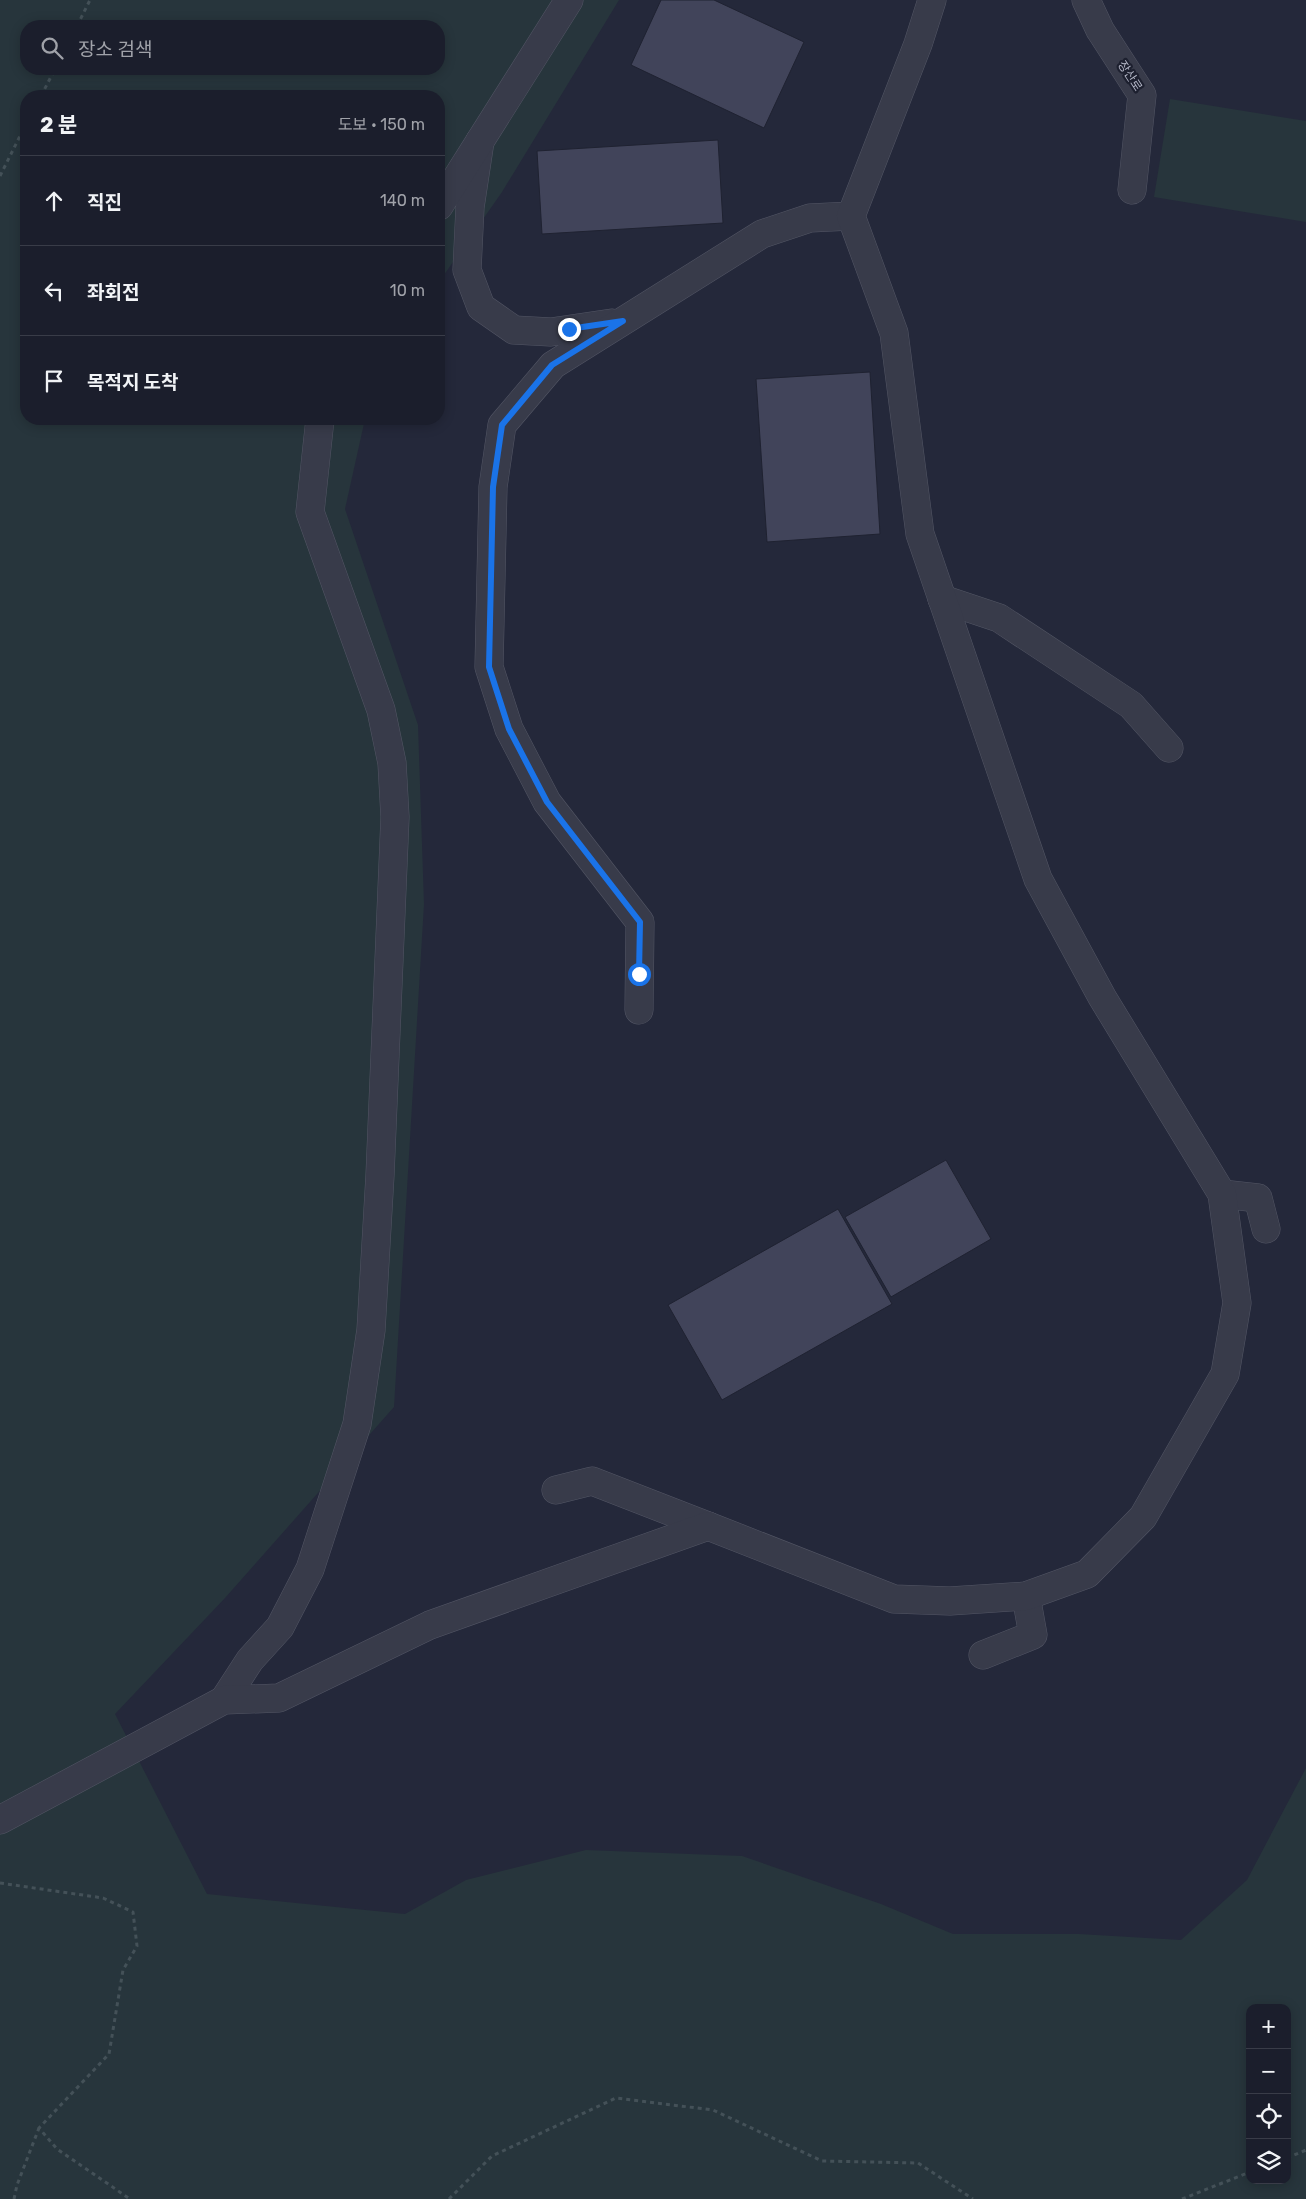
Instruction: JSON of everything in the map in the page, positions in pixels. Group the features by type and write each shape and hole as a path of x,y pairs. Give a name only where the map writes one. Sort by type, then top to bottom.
{"lane":[{"path":"445,196 569,0"},
{"path":"556,1490 592,1482 894,1599 950,1601 1026,1596 1087,1574 1143,1517 1225,1374 1237,1303 1222,1194 1182,1132 1102,997 1038,879 920,534 894,333 851,216 918,44 932,0"},
{"name":"장산로","path":"1086,0 1100,30 1142,95 1132,190"},
{"path":"480,141 470,208 466,270 481,307 514,330 551,332 623,321"},
{"path":"639,1010 640,922 547,802 509,729 489,667 493,487 502,425 552,365 762,234 810,218 851,216"},
{"path":"224,1700 250,1660 280,1627 310,1570 357,1424 371,1330 380,1174 395,827 393,772 381,710 310,512 319,425"},
{"path":"942,599 999,618 1131,705 1169,748"},
{"path":"1222,1194 1258,1198 1266,1229"},
{"path":"0,1820 224,1700 279,1698 430,1625 708,1526"},
{"path":"983,1655 1033,1635 1026,1596"}],"path":[{"path":"80,20 90,0"},
{"path":"44,90 52,75"},
{"path":"0,176 20,136"},
{"path":"0,1883 103,1898 133,1912 137,1946 123,1970 109,2054 39,2128 14,2199"},
{"path":"449,2199 492,2156 616,2098 713,2110 822,2161 918,2163 973,2199"},
{"path":"39,2128 57,2149 130,2199"},
{"path":"1291,2156 1306,2150"},
{"path":"1182,2199 1246,2174"}],"shaded area":[{"path":"0,0 619,0 502,192 445,273 445,90 20,90 20,425 364,425 345,509 418,725 424,904 394,1407 225,1598 115,1714 207,1894 405,1914 466,1880 586,1850 742,1856 881,1904 953,1934 1079,1934 1181,1940 1247,1880 1306,1768 1306,2199 0,2199"},
{"path":"1170,99 1306,121 1306,222 1154,197"}],"building":[{"path":"661,0 714,0 804,42 764,128 631,65"},
{"path":"718,140 723,223 542,234 537,151"},
{"path":"870,372 880,534 767,542 756,379"},
{"path":"946,1160 991,1239 891,1297 845,1217"},
{"path":"838,1209 892,1304 722,1400 668,1305"}],"route":[{"path":"569,329 623,321 552,365 502,425 493,487 489,667 509,729 547,802 640,922 639,974"}]}
